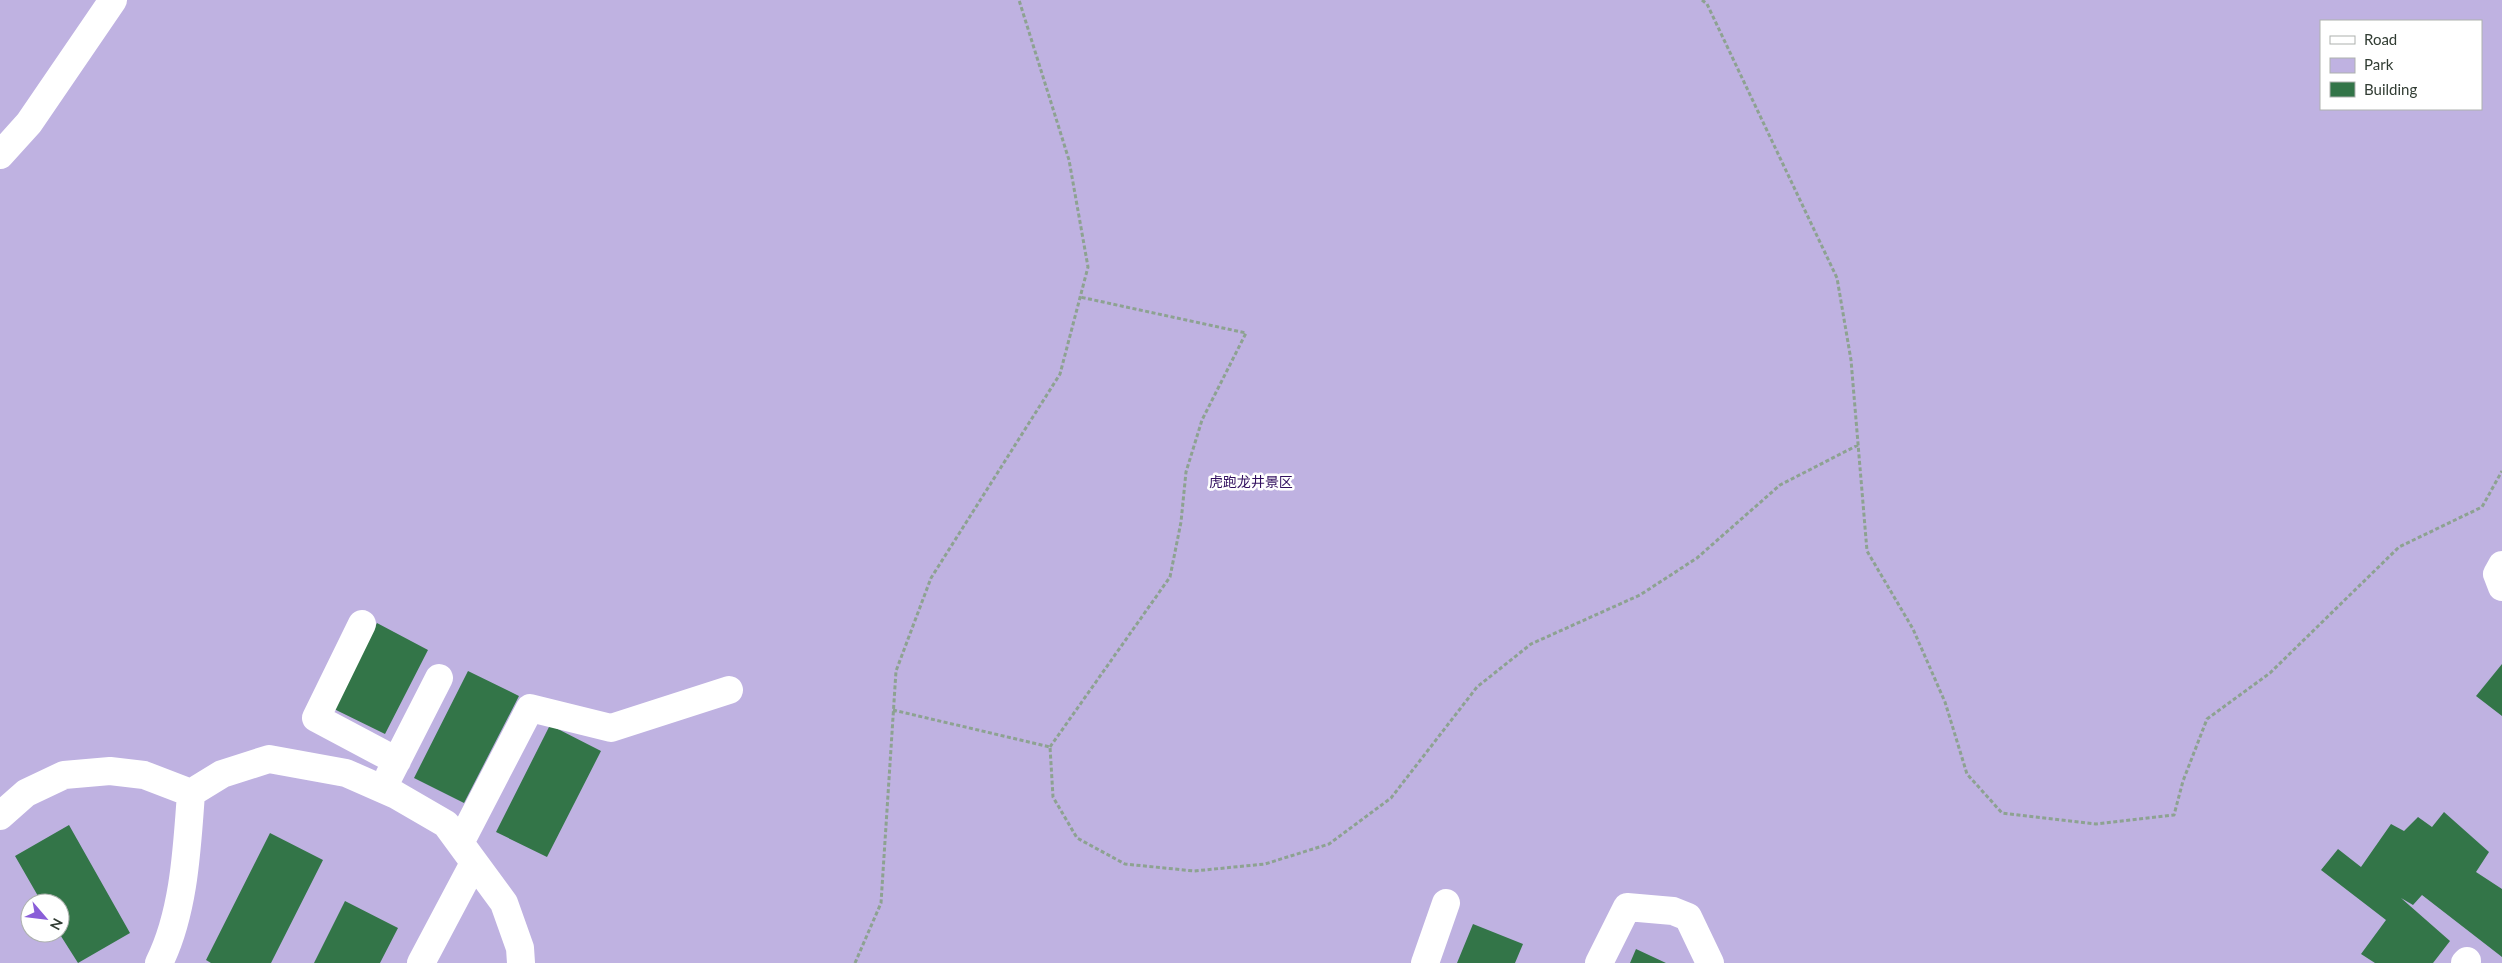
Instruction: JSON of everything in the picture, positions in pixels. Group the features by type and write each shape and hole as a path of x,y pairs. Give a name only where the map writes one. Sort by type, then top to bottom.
{"street":[{"path":"0,155 29,123 113,0"},
{"path":"2502,565 2497,574 2502,587"},
{"path":"362,624 316,718 397,761"},
{"path":"383,789 439,678"},
{"path":"421,963 530,708 611,728 728,690"},
{"path":"191,793 222,774 269,759 346,773 383,789 446,824 504,903 520,948 520,963"},
{"path":"0,816 26,793 64,775 110,771 144,775 191,793"},
{"path":"159,963 168,945 186,861 191,793"},
{"path":"1425,963 1446,904"},
{"path":"1599,963 1627,907 1673,911 1688,917 1710,963"}],"path":[{"path":"855,963 881,903 896,671 931,578 1060,374 1088,267 1069,160 1019,0"},
{"path":"1702,0 1711,13 1837,278 1851,360 1867,551 1913,629 1945,702 1968,774 2002,813 2096,824 2174,815 2183,781 2207,719 2270,673 2399,547 2482,507 2502,471"},
{"path":"1080,297 1246,333 1202,420 1186,472 1181,522 1170,577 1050,747 1053,797 1077,838 1125,864 1194,871 1264,864 1329,844 1391,798 1477,687 1531,644 1640,596 1697,558 1780,485 1858,446"},
{"path":"893,710 1050,747"}],"green space":[{"name":"虎跑龙井景区","path":"0,0 2502,0 2502,963 0,963"}],"building":[{"path":"377,623 428,650 385,734 334,709"},
{"path":"2502,664 2502,716 2476,696"},
{"path":"468,671 519,696 464,803 414,778"},
{"path":"550,725 601,751 547,857 496,832"},
{"path":"2444,812 2489,852 2476,872 2502,889 2502,957 2422,895 2413,905 2401,898 2450,941 2433,963 2375,963 2361,954 2386,920 2321,870 2338,849 2361,867 2391,824 2404,831 2418,817 2432,827"},
{"path":"69,825 130,933 78,963 65,943 70,943 70,893 36,893 15,856"},
{"path":"270,833 323,860 271,963 211,963 206,960"},
{"path":"345,901 398,928 380,963 314,963"},
{"path":"1473,924 1523,944 1515,963 1457,963"},
{"path":"1636,949 1666,963 1630,963"}]}
